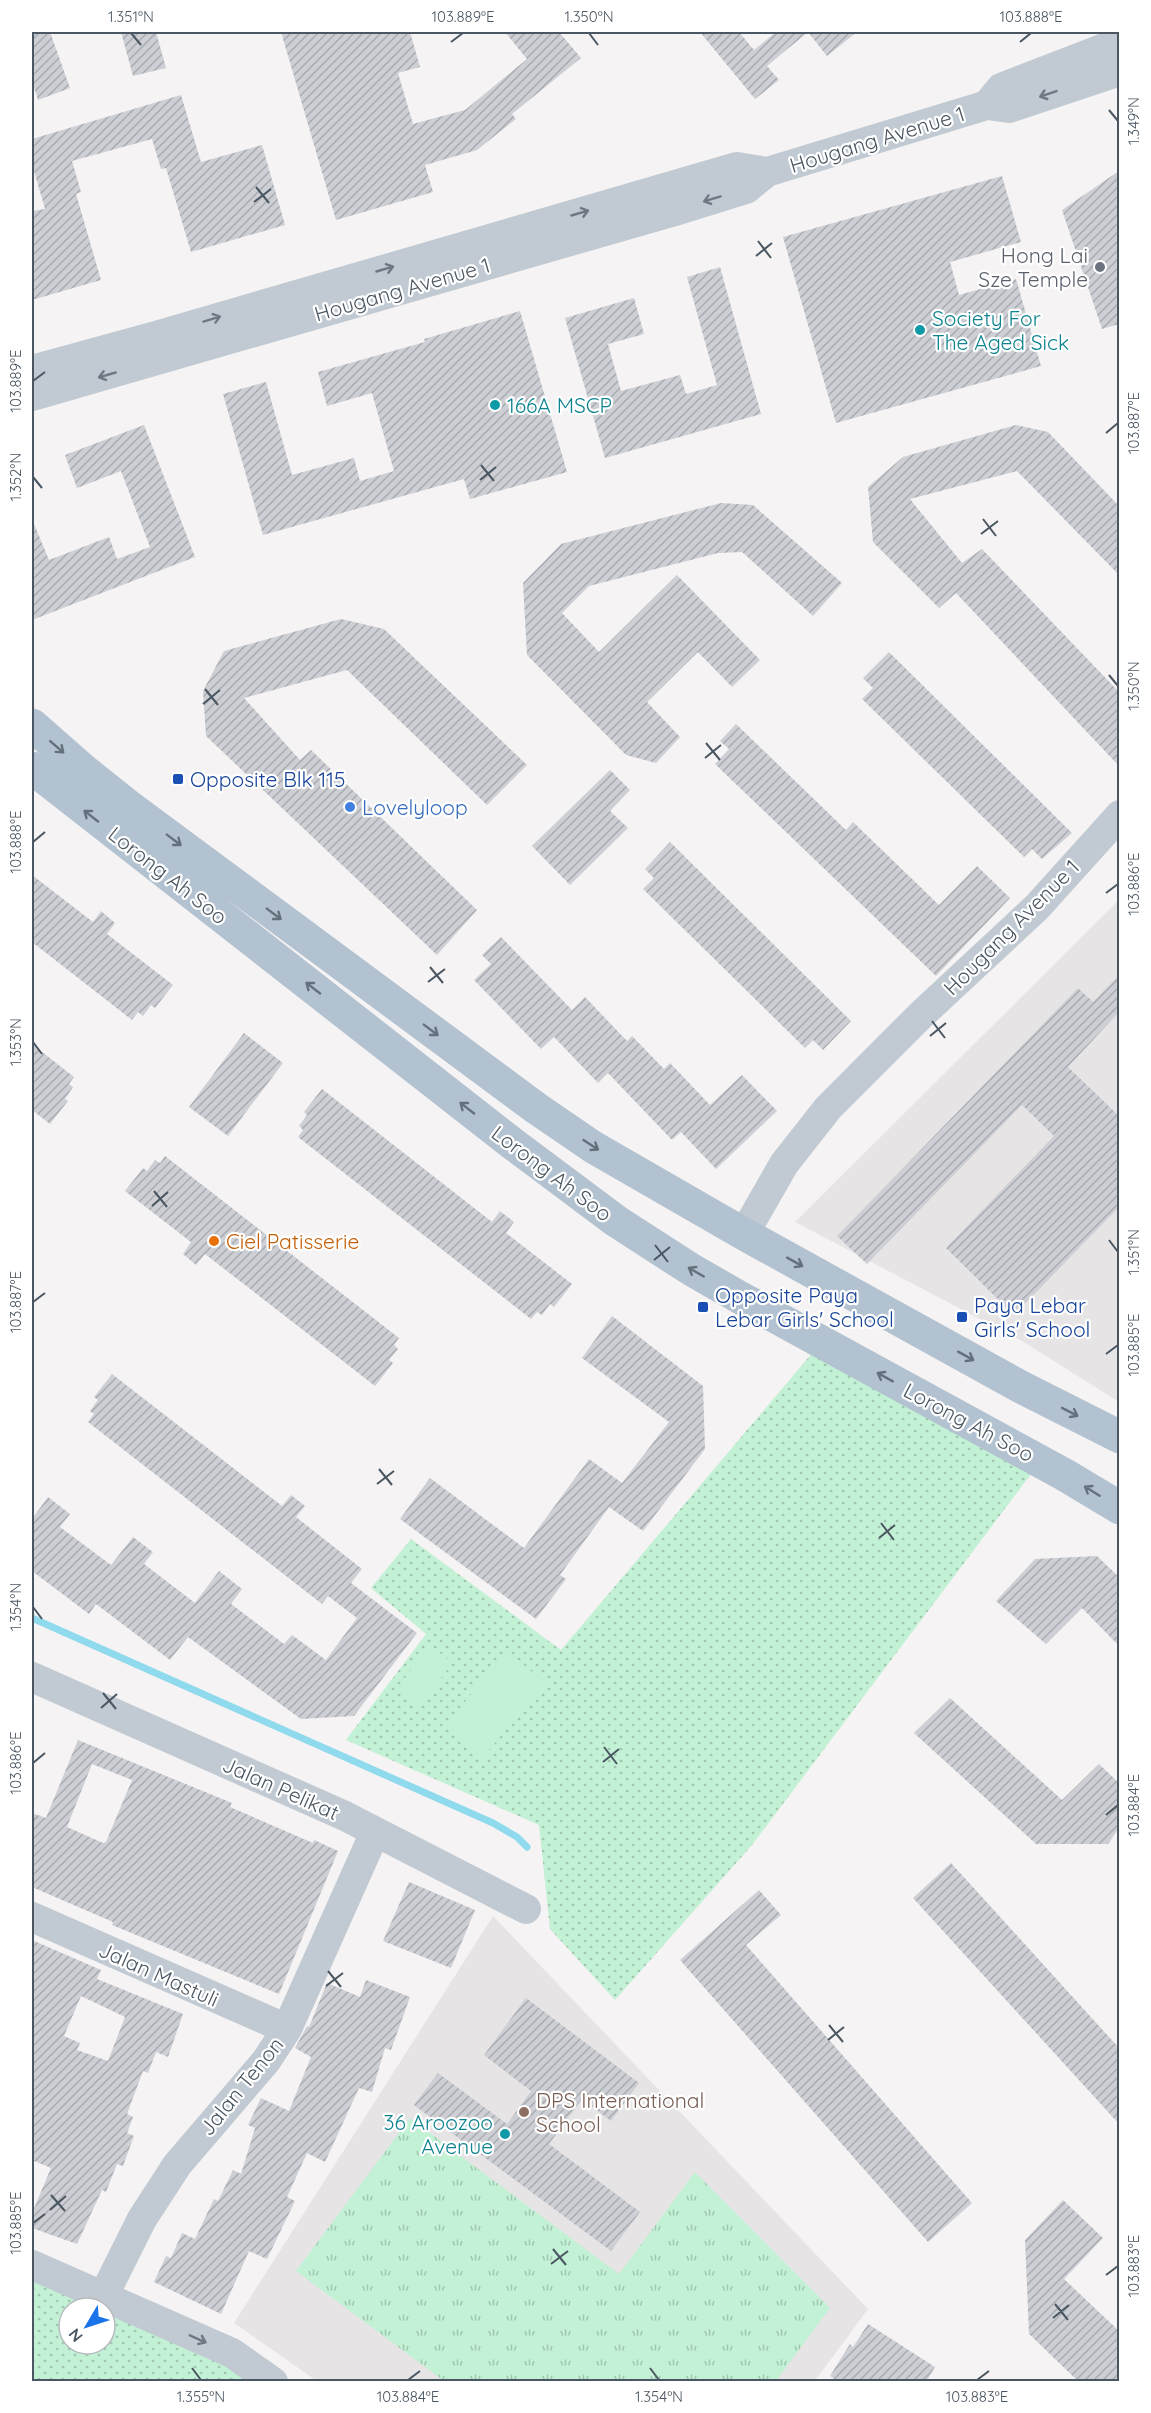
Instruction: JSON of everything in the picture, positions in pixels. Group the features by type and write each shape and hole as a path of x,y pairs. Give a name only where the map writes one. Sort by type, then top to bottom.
{"main road":[{"name":"Lorong Ah Soo","path":"32,725 127,805 593,1148 1021,1387 1119,1437"},
{"name":"Lorong Ah Soo","path":"32,768 513,1144 616,1221 692,1270 1047,1465 1119,1508"},
{"path":"513,1144 500,1124 499,1111 512,1102 536,1108"}],"street":[{"name":"Hougang Avenue 1","path":"32,396 701,203 746,189 767,172 987,105 1009,108 1107,75 1119,42"},
{"name":"Hougang Avenue 1","path":"32,370 737,167 767,172"},
{"name":"Hougang Avenue 1","path":"744,1234 784,1164 828,1108 922,1014 1037,907 1119,815"},
{"name":"Jalan Pelikat","path":"32,1677 345,1816 526,1909"},
{"name":"Jalan Tenon","path":"104,2296 142,2219 177,2165 261,2068 287,2029 375,1832"},
{"name":"Jalan Mastuli","path":"32,1917 287,2029"},
{"path":"32,2265 101,2296"},
{"path":"117,2303 232,2353 273,2382"}],"shaded area":[{"path":"1119,900 1119,1402 1022,1341 795,1222"},
{"name":"DPS International School","path":"493,1916 868,2309 814,2382 317,2381 234,2323"}],"green space":[{"path":"819,1345 1037,1466 752,1845 615,2000 550,1929 539,1825 346,1740 426,1634 371,1588 411,1539 561,1650"},
{"path":"430,1645 453,1663 419,1705 398,1687"},
{"path":"506,1651 546,1683 483,1757 445,1726"},
{"path":"410,2118 619,2274 695,2172 830,2308 776,2381 444,2381 296,2271"},
{"path":"32,2277 77,2296 57,2296 57,2356 117,2356 117,2313 228,2360 255,2381 32,2381"}],"building":[{"path":"32,32 50,32 70,88 38,100 32,81"},
{"path":"121,32 156,32 166,68 133,76"},
{"path":"281,32 410,32 420,67 398,73 413,124 465,110 527,59 505,32 559,32 581,58 512,114 516,119 477,150 425,165 433,192 336,220"},
{"path":"700,32 739,32 754,50 776,32 808,32 767,66 779,80 755,99"},
{"path":"808,32 857,32 827,56"},
{"path":"181,95 201,162 262,145 285,225 191,252 166,168 161,169 152,139 72,161 81,192 76,194 101,280 32,300 32,211 45,209 32,164 32,139"},
{"name":"Hong Lai Sze Temple","path":"1119,171 1119,324 1102,329 1062,210"},
{"name":"Society For The Aged Sick","path":"1002,176 1021,242 950,262 959,295 1016,279 1041,366 836,423 783,237"},
{"path":"720,267 761,414 605,458 565,318 634,298 644,334 608,344 621,391 680,375 686,394 717,385 687,277"},
{"path":"520,311 567,472 470,499 464,479 263,535 223,394 266,382 292,475 354,458 360,481 394,471 372,393 327,406 318,372 425,342 424,339"},
{"path":"144,425 195,557 32,620 32,519 49,560 109,537 117,559 150,547 121,471 77,488 65,455"},
{"path":"1016,425 1048,432 1119,506 1119,575 1017,471 910,499 962,563 982,549 1119,692 1119,766 956,593 939,608 873,542 868,487 903,457"},
{"path":"721,503 753,505 842,583 813,616 742,552 718,553 589,586 562,613 599,652 677,575 760,660 732,687 698,652 647,702 680,737 656,763 626,755 527,655 523,583 561,544"},
{"path":"341,619 384,629 527,765 487,805 347,670 244,698 300,760 311,750 477,910 437,955 206,736 203,691 224,651"},
{"path":"889,652 1072,833 1042,859 1032,849 1024,857 862,699 873,688 863,678"},
{"path":"736,724 846,830 853,822 939,905 977,866 1010,898 936,976 715,764 729,749 720,741"},
{"path":"610,770 630,790 610,811 628,828 570,885 532,846"},
{"path":"670,842 851,1021 823,1050 813,1040 805,1048 643,889 654,878 645,869"},
{"path":"32,875 93,922 101,911 115,923 107,934 173,985 155,1008 151,1005 143,1016 138,1012 132,1020 32,942"},
{"path":"501,937 572,1010 585,997 627,1041 632,1036 664,1069 670,1063 710,1105 742,1075 777,1111 716,1169 681,1132 672,1140 608,1073 598,1083 554,1037 541,1049 474,980 491,964 482,955"},
{"path":"1119,975 1119,1012 1068,1067 1119,1116 1119,1207 1014,1315 946,1248 1054,1136 1022,1105 867,1264 837,1236 1078,988 1093,1002"},
{"path":"244,1033 283,1063 228,1136 189,1107"},
{"path":"32,1044 74,1077 69,1084 73,1087 65,1099 68,1101 50,1124 32,1110"},
{"path":"322,1089 492,1222 500,1211 514,1222 506,1233 572,1284 554,1307 550,1304 542,1315 537,1312 531,1319 298,1137 303,1130 299,1126 307,1115 304,1112"},
{"path":"165,1156 399,1338 394,1345 398,1349 389,1360 393,1363 375,1386 205,1254 196,1265 183,1254 191,1242 125,1191 143,1168 147,1171 155,1160 160,1163"},
{"path":"612,1316 703,1386 705,1449 643,1531 609,1507 560,1575 566,1579 536,1619 400,1519 430,1478 524,1548 589,1459 622,1483 669,1422 582,1358"},
{"path":"112,1374 282,1506 291,1495 305,1506 296,1517 362,1569 351,1583 417,1633 354,1716 301,1719 188,1637 170,1660 96,1604 89,1614 32,1571 32,1519 48,1497 70,1514 60,1527 111,1565 133,1537 153,1552 144,1564 195,1603 219,1571 242,1589 231,1604 284,1644 292,1635 326,1660 357,1618 328,1596 322,1604 88,1422 94,1414 90,1411 98,1400 94,1397"},
{"path":"1097,1556 1119,1577 1119,1646 1082,1608 1046,1644 996,1601 1035,1559"},
{"path":"950,1698 1062,1800 1099,1764 1119,1783 1119,1828 1108,1844 1036,1844 914,1733"},
{"path":"78,1740 232,1803 230,1807 313,1843 314,1840 338,1851 279,1994 112,1925 113,1922 32,1887 32,1813 46,1818","holes":["92,1764 132,1780 106,1842 103,1843 67,1827"]},
{"path":"951,1863 1119,2048 1119,2124 913,1898"},
{"path":"409,1882 475,1910 451,1968 383,1941"},
{"path":"759,1890 781,1915 746,1945 972,2203 928,2242 680,1960"},
{"path":"32,1940 101,1970 97,1979 183,2014 168,2057 156,2052 148,2073 143,2071 127,2114 133,2117 127,2133 134,2136 123,2166 117,2164 106,2192 102,2190 77,2244 32,2228 32,2213 51,2168 32,2160","holes":["81,1996 125,2017 108,2061 77,2050 80,2043 64,2036"]},
{"path":"366,1980 410,1997 391,2050 385,2048 372,2092 359,2088 325,2162 307,2153 287,2197 295,2201 267,2259 249,2251 221,2314 154,2282 166,2256 171,2258 182,2233 195,2239 214,2199 218,2201 233,2170 241,2174 255,2128 248,2125 261,2098 289,2111 311,2057 295,2048 307,2026 309,2027 327,1983 360,1997"},
{"name":"36 Aroozoo Avenue","path":"526,1998 639,2083 611,2121 582,2099 549,2144 640,2212 611,2251 414,2105 438,2073 507,2124 531,2091 484,2055"},
{"path":"1063,2200 1103,2238 1064,2279 1119,2331 1119,2382 1079,2382 1029,2334 1025,2240"},
{"path":"868,2324 935,2367 926,2382 839,2382 830,2376 850,2344 853,2347"}],"waterway":[{"path":"32,1618 493,1823 517,1837 527,1847"}],"place":[{"name":"Hong Lai Sze Temple","path":"1100,267"},
{"name":"Society For The Aged Sick","path":"920,330"},
{"name":"166A MSCP","path":"495,405"},
{"name":"Opposite Blk 115","path":"178,779"},
{"name":"Lovelyloop","path":"350,807"},
{"name":"Ciel Patisserie","path":"214,1241"},
{"name":"Opposite Paya Lebar Girls' School","path":"703,1307"},
{"name":"Paya Lebar Girls' School","path":"962,1317"},
{"name":"DPS International School","path":"524,2112"},
{"name":"36 Aroozoo Avenue","path":"505,2134"}]}
